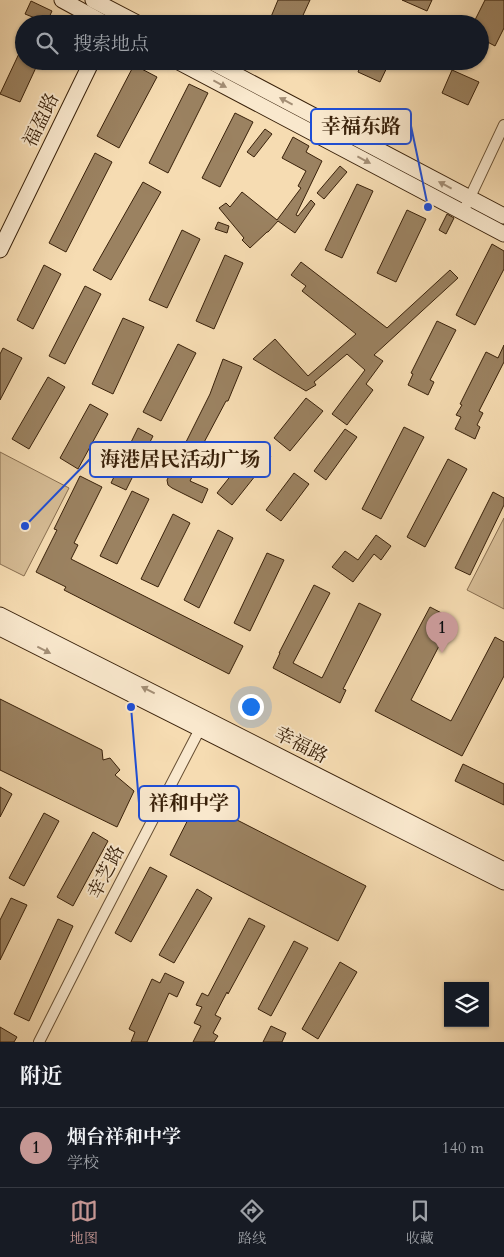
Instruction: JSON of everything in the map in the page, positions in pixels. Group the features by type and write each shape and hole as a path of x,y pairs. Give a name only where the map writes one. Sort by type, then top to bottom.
{"main road":[{"path":"62,0 90,15"},
{"path":"93,0 110,15"},
{"name":"福盈路","path":"0,250 88,70"},
{"path":"194,70 504,234"},
{"path":"227,70 504,216"},
{"name":"幸福路","path":"0,615 202,724 504,882"},
{"name":"幸福路","path":"0,628 504,870"}],"street":[{"path":"463,212 504,125"},
{"name":"幸芝路","path":"39,1042 202,724"}],"shaded area":[{"path":"0,452 69,488 24,576 0,564"},
{"path":"504,518 504,609 467,590"}],"building":[{"path":"278,0 310,0 303,15 272,15"},
{"path":"402,0 432,0 427,11"},
{"path":"485,0 504,0 504,28 495,46 489,43 489,15 478,15"},
{"path":"31,1 52,11 50,15 25,14"},
{"path":"15,62 15,70 35,70 20,102 0,94"},
{"path":"131,70 144,70 157,77 119,148 97,136"},
{"path":"359,70 386,70 380,82 358,72"},
{"path":"452,70 479,82 468,105 442,93"},
{"path":"189,84 208,93 168,173 149,163"},
{"path":"235,113 253,122 220,187 202,178"},
{"path":"265,129 272,134 254,157 247,152"},
{"path":"293,137 309,146 306,152 322,161 296,215 298,216 311,200 315,204 295,233 278,221 250,248 219,208 226,203 230,207 242,192 277,220 301,188 298,186 306,171 282,158"},
{"path":"95,153 112,162 66,252 49,243"},
{"path":"340,166 347,172 324,199 317,193"},
{"path":"143,182 161,192 111,280 93,270"},
{"path":"357,184 373,191 342,258 325,250"},
{"path":"407,210 426,219 396,282 377,273"},
{"path":"447,214 454,218 446,234 439,230"},
{"path":"218,222 229,226 227,233 215,229"},
{"path":"182,230 200,239 167,308 149,300"},
{"path":"492,244 504,251 504,269 475,325 456,315"},
{"path":"225,255 243,263 214,329 196,321"},
{"path":"301,262 387,328 450,270 458,278 374,355 383,361 366,384 373,390 347,425 332,414 365,370 347,354 314,382 316,385 306,391 253,359 275,339 308,376 356,334 302,291 306,286 291,275"},
{"path":"44,265 61,274 33,329 17,320"},
{"path":"85,286 101,294 65,364 49,356"},
{"path":"123,318 144,327 113,394 92,384"},
{"path":"437,321 456,330 430,380 434,382 428,395 408,385 413,374 411,373"},
{"path":"178,344 196,353 161,421 143,412"},
{"path":"504,345 504,362 479,411 483,413 477,425 480,427 475,439 455,429 461,417 456,415 486,352 498,358"},
{"path":"3,348 22,358 0,400 0,354"},
{"path":"223,359 242,367 228,401 226,401 192,465 197,467 190,481 208,489 202,503 172,488 168,485 167,480 210,394"},
{"path":"48,377 65,387 29,449 12,439"},
{"path":"306,398 323,411 290,451 274,438"},
{"path":"90,404 108,414 78,469 60,458"},
{"path":"404,427 424,437 381,519 362,509"},
{"path":"138,428 153,436 126,490 111,483"},
{"path":"345,429 357,437 326,480 314,471"},
{"path":"256,444 271,456 232,505 217,493"},
{"path":"448,459 467,469 425,547 407,537"},
{"path":"294,473 309,484 281,521 266,510"},
{"path":"80,476 102,487 74,543 78,545 71,559 243,646 229,674 64,590 66,587 36,572 57,530 54,529"},
{"path":"132,491 149,499 117,564 100,556"},
{"path":"493,492 504,498 504,505 470,575 455,568"},
{"path":"173,514 190,523 158,587 141,579"},
{"path":"218,530 233,538 199,608 184,600"},
{"path":"376,535 391,546 381,560 374,554 353,582 332,567 345,551 358,560"},
{"path":"267,553 284,560 250,631 234,623"},
{"path":"314,585 330,593 293,663 322,678 359,603 381,614 343,689 346,690 340,703 273,668"},
{"path":"430,607 453,619 411,700 451,721 495,637 504,642 504,676 462,756 375,711"},
{"path":"0,699 102,750 103,760 110,758 120,770 115,775 134,791 117,827 0,770"},
{"path":"463,764 504,784 504,805 455,781"},
{"path":"0,787 12,794 0,817"},
{"path":"198,800 366,886 338,941 170,855"},
{"path":"44,813 59,821 24,886 9,878"},
{"path":"93,832 108,841 73,906 57,897"},
{"path":"150,867 167,876 131,942 115,933"},
{"path":"197,889 212,898 174,963 159,955"},
{"path":"11,898 27,905 0,960 0,920"},
{"path":"249,918 265,926 215,1015 221,1018 213,1033 218,1036 214,1042 193,1042 201,1026 194,1023 202,1007 196,1005 202,993 208,996"},
{"path":"58,919 73,926 29,1021 14,1014"},
{"path":"294,941 308,948 271,1016 258,1009"},
{"path":"340,962 357,972 318,1039 302,1029"},
{"path":"165,973 184,982 177,997 169,993 147,1042 131,1042 135,1032 129,1029 152,979 160,983"},
{"path":"271,1026 286,1033 282,1042 263,1042"},
{"path":"0,1027 17,1037 14,1042 0,1042"}],"place":[{"name":"幸福东路","path":"428,207"},
{"name":"海港居民活动广场","path":"25,526"},
{"name":"烟台祥和中学","path":"442,653"},
{"name":"祥和中学","path":"131,707"}]}
